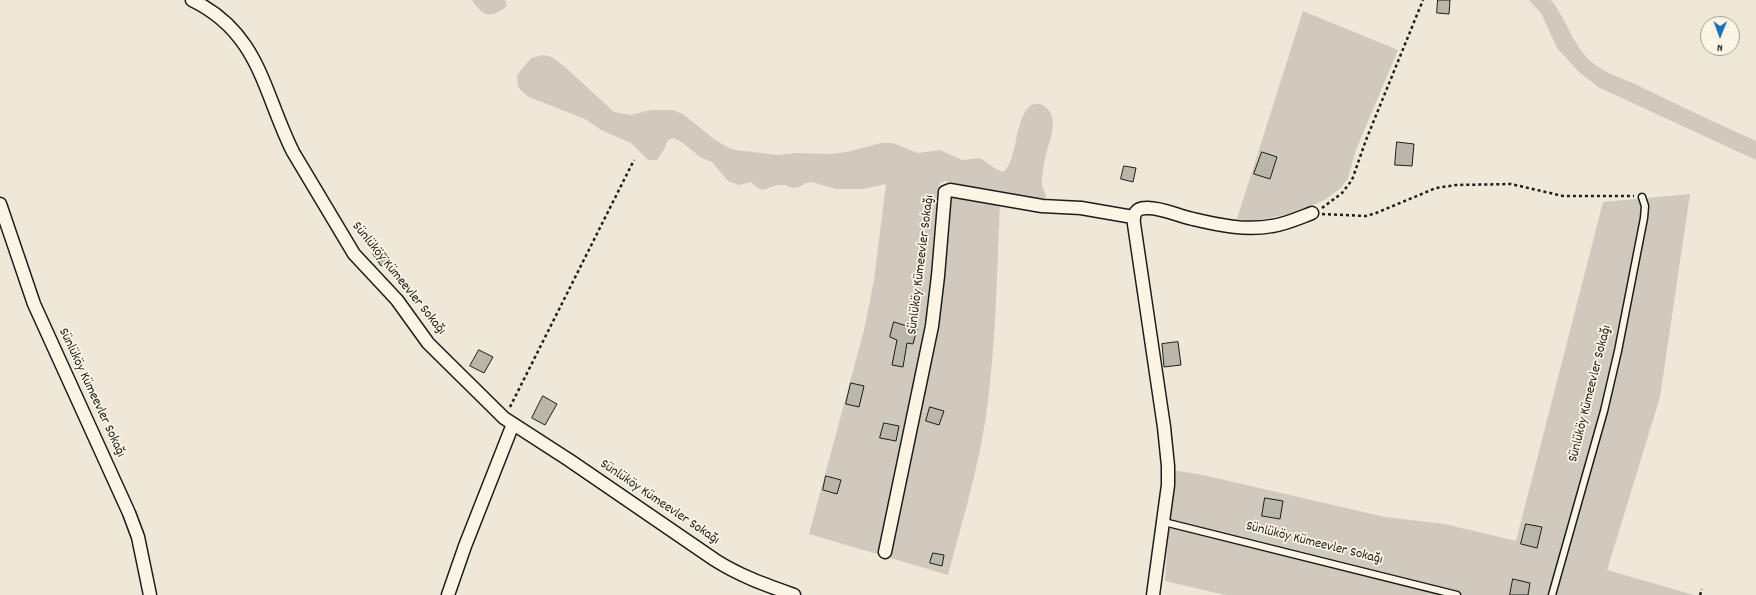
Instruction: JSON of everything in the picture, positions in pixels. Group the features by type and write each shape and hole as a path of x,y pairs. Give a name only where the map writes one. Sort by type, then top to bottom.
{"street":[{"name":"Sünlüköy Kümeevler Sokağı","path":"192,0 216,14 229,26 252,54 284,135 354,254 397,300 428,343 509,421 735,572 794,595"},
{"name":"Sünlüköy Kümeevler Sokağı","path":"885,552 932,326 938,282 945,192 948,190 954,190 1042,206 1081,208 1133,217"},
{"name":"Sünlüköy Kümeevler Sokağı","path":"0,204 34,304 129,512 138,537 150,595"},
{"path":"1153,595 1168,485 1167,449 1133,217 1135,212 1140,208 1147,208 1224,225 1256,228 1286,223 1312,213"},
{"path":"448,595 509,421"}],"lane":[{"name":"Sünlüköy Kümeevler Sokağı","path":"1552,595 1589,468 1616,358 1644,218 1645,206 1642,197"},
{"name":"Sünlüköy Kümeevler Sokağı","path":"1164,522 1457,595"}],"path":[{"path":"1312,213 1333,201 1349,186 1366,140 1423,0"},
{"path":"509,421 634,160"},
{"path":"1312,213 1366,216 1376,214 1436,188 1463,185 1511,184 1563,196 1642,197"},
{"path":"1700,595 1702,589"}],"shaded area":[{"path":"472,0 505,0 507,6 496,13 488,14 480,10"},
{"path":"1529,0 1551,0 1562,16 1580,49 1586,57 1603,70 1756,141 1756,160 1598,87 1578,71 1557,48 1541,13"},
{"path":"1303,11 1398,50 1356,150 1348,178 1341,188 1323,201 1292,213 1256,221 1237,219"},
{"path":"543,55 552,57 565,67 614,112 631,115 650,110 673,110 683,114 714,139 727,147 735,150 778,155 795,153 830,154 847,152 881,143 893,143 918,153 940,150 962,160 980,158 1003,172 1008,167 1011,159 1018,130 1025,112 1034,104 1042,105 1049,111 1053,122 1042,178 1042,186 1046,195 1044,201 1009,196 945,181 940,183 938,189 1000,201 994,336 986,416 974,476 948,575 809,534 864,330 874,280 886,184 863,189 836,189 812,182 806,183 799,187 792,188 785,185 777,185 763,190 756,187 751,182 739,185 728,181 712,162 700,157 683,143 674,138 668,140 657,160 648,160 631,143 601,130 585,119 529,97 519,88 517,83 517,75 531,58"},
{"path":"1690,194 1660,397 1607,570 1694,595 1225,595 1165,581 1173,470 1203,475 1385,517 1445,524 1516,541 1603,202"}],"building":[{"path":"1438,0 1450,0 1449,14 1437,13"},
{"path":"1397,142 1414,144 1412,166 1395,165"},
{"path":"1262,152 1277,157 1270,179 1254,174"},
{"path":"1124,166 1136,168 1133,182 1121,179"},
{"path":"381,248 390,260 381,266 373,254"},
{"path":"894,322 917,329 913,344 907,343 903,367 892,365 897,340 890,337"},
{"path":"1178,342 1181,365 1164,367 1162,344"},
{"path":"479,350 493,357 484,373 470,366"},
{"path":"851,383 864,386 859,407 846,404"},
{"path":"543,396 557,404 545,425 532,418"},
{"path":"930,407 944,411 939,425 926,421"},
{"path":"884,423 899,426 896,441 880,438"},
{"path":"826,476 841,480 837,494 823,490"},
{"path":"1265,498 1283,501 1280,519 1262,516"},
{"path":"1526,524 1542,527 1537,548 1521,544"},
{"path":"933,553 944,555 942,566 930,563"},
{"path":"1513,579 1530,583 1528,595 1510,595"}]}
